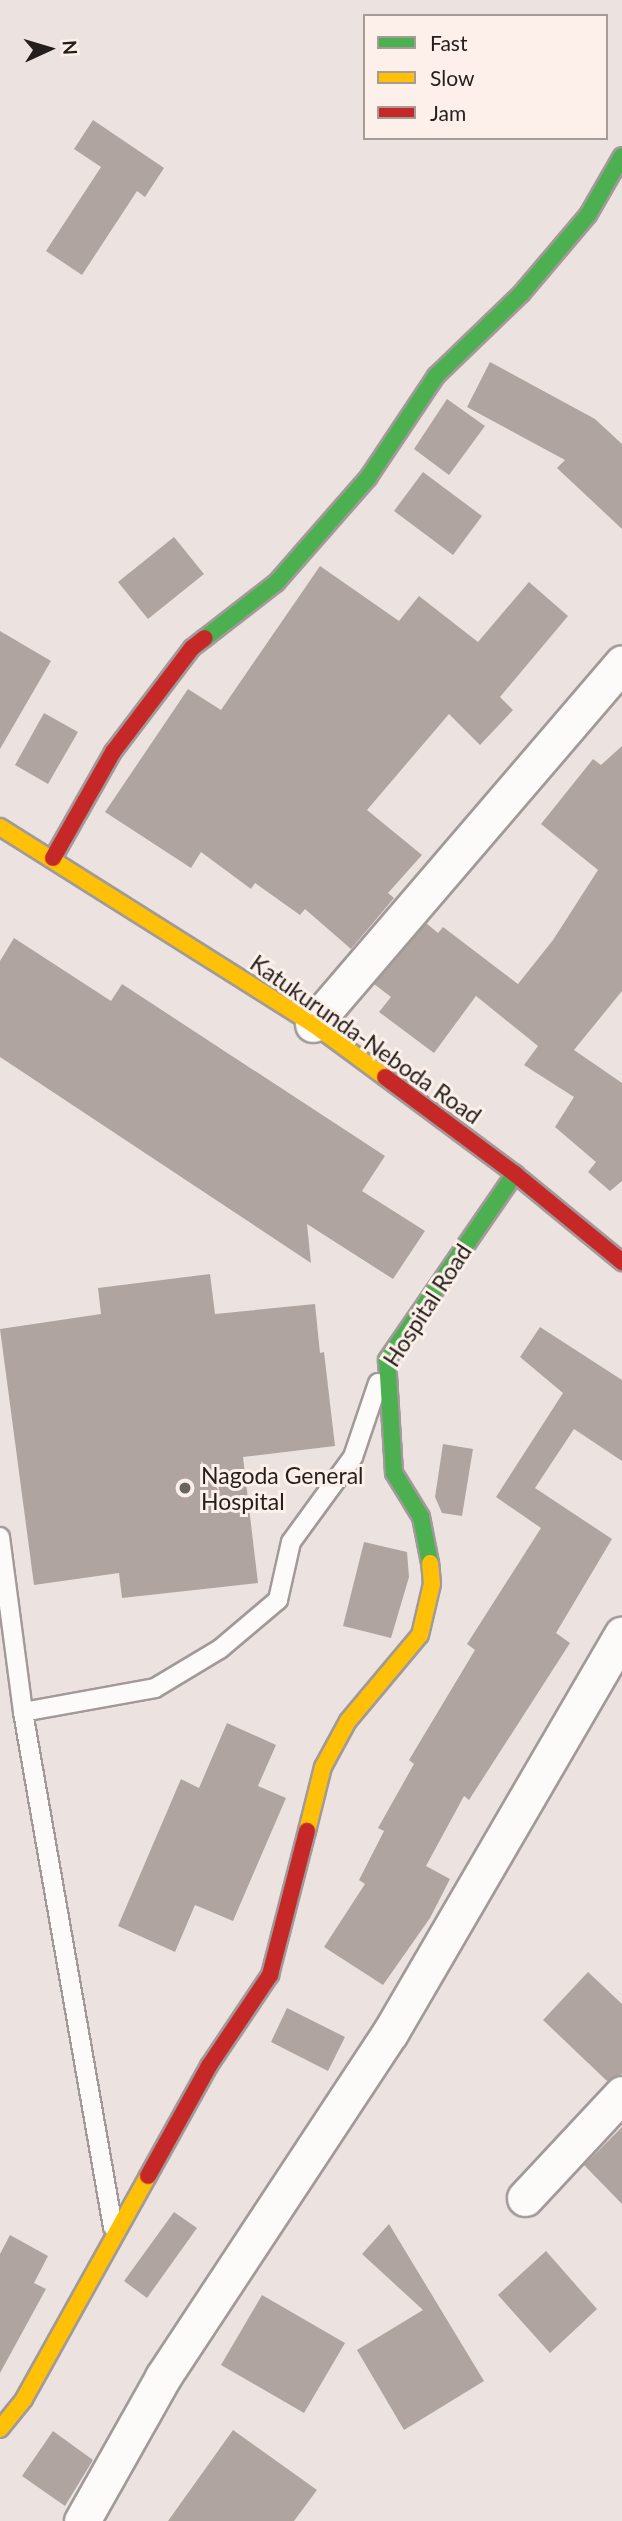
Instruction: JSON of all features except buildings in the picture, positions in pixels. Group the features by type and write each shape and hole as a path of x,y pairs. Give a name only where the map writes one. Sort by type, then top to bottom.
{"street":[{"path":"53,858 113,752 192,648 276,583 368,478 436,376 538,274 588,215 622,156"},
{"path":"313,1024 622,663"},
{"name":"Katukurunda-Neboda Road","path":"0,827 313,1024 516,1174 622,1262"},
{"name":"Hospital Road","path":"387,1360 516,1174"},
{"path":"0,2428 24,2399 114,2230 209,2066 270,1975 323,1766 348,1721 378,1682 396,1669 420,1635 432,1584 428,1546 421,1517 394,1473 387,1360"},
{"path":"82,2521 163,2377 390,2034 622,1635"},
{"path":"525,2198 622,2094"}],"lane":[{"name":"Hospital Road","path":"23,1712 155,1688 220,1649 278,1600 291,1542 353,1457 387,1360"},
{"path":"0,1536 23,1712 114,2230"}],"traffic: fast":[{"path":"205,638 276,583 368,478 436,376 521,294 588,215 622,156"},
{"path":"430,1563 421,1517 394,1473 387,1360 515,1174"}],"traffic: slow":[{"path":"0,827 313,1024 385,1077"},
{"path":"307,1831 323,1767 348,1721 420,1635 432,1584 430,1563"},
{"path":"0,2429 24,2399 148,2176"}],"traffic: jam":[{"path":"53,858 113,752 192,648 205,638"},
{"path":"385,1077 515,1174 622,1262"},
{"path":"148,2176 209,2066 270,1975 307,1831"}],"place":[{"name":"Nagoda General Hospital","path":"185,1488"}]}
